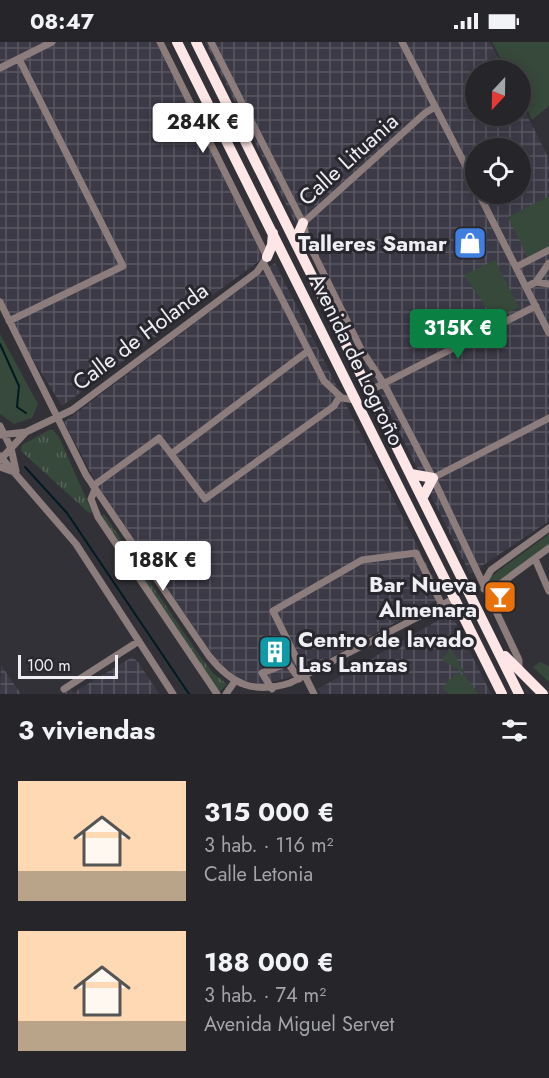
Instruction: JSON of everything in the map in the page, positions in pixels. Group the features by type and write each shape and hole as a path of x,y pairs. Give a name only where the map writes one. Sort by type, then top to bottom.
{"highway":[{"name":"Avenida de Logroño","path":"177,42 502,694"},
{"name":"Avenida de Logroño","path":"196,42 294,241 340,319 369,391 519,694"},
{"path":"288,228 303,224"},
{"path":"294,241 303,224"},
{"path":"265,261 272,245 273,233"},
{"path":"411,474 433,478 423,497"},
{"path":"498,648 543,694"}],"street":[{"path":"0,68 52,42"},
{"path":"160,42 324,381 340,396 355,400"},
{"name":"Calle Lituania","path":"211,42 303,224 424,113 435,107"},
{"path":"402,42 465,165"},
{"path":"9,321 123,266 19,59"},
{"path":"484,204 549,333"},
{"path":"303,224 340,319 384,384 433,478 519,660 519,671"},
{"path":"516,267 549,250"},
{"name":"Calle de Holanda","path":"1,458 26,432 72,410 265,261"},
{"path":"545,283 549,263"},
{"path":"545,283 549,270"},
{"path":"526,287 545,283"},
{"path":"0,302 94,488 209,656 235,681 252,688 272,689 302,678 455,598"},
{"path":"369,391 536,306"},
{"path":"171,454 308,351"},
{"path":"216,694 98,516 91,499 94,488 159,438 205,499 334,406 340,396"},
{"path":"433,478 549,418"},
{"path":"0,426 2,435 11,448 16,473"},
{"name":"Calle de Holanda","path":"2,435 26,432"},
{"path":"1,458 76,544 173,694"},
{"path":"0,466 16,473"},
{"path":"482,583 491,570 549,528"},
{"path":"482,583 492,590 549,548"},
{"path":"302,678 273,611 362,560 416,553 442,604"},
{"path":"535,559 549,591"},
{"path":"482,583 491,570"},
{"path":"273,669 267,643 275,639 288,663 314,694"},
{"path":"64,689 139,641"},
{"path":"272,689 262,673 288,663"},
{"path":"226,694 235,681"}],"shaded area":[{"path":"0,42 157,42 263,258 62,406 0,306"},
{"path":"205,42 490,42 499,60 465,60 465,126 531,126 531,123 549,159 549,521 470,574"},
{"path":"275,263 443,597 300,674 263,685 239,679 216,659 99,488 64,422"},
{"path":"451,613 491,694 321,694 318,689"},
{"path":"132,657 138,662 159,694 60,694 69,687 73,693"},
{"path":"1,665 21,694 0,694"}],"green space":[{"path":"492,42 549,42 549,106 532,120 531,60 502,60"},
{"path":"549,196 549,247 528,258 508,217"},
{"path":"495,260 519,307 494,319 464,275"},
{"path":"0,334 38,404 32,418 14,424 0,414"},
{"path":"53,430 59,437 92,512 89,513 21,451 22,445"},
{"path":"104,514 199,655 213,673 227,684 218,694 100,517"},
{"path":"549,534 549,544 492,586 486,585 489,578"},
{"path":"451,649 453,651 465,674 441,659"},
{"path":"540,662 549,666 549,682 533,667"},
{"path":"456,673 465,676 479,694 449,694 442,688"}],"waterway":[{"path":"0,344 19,386 17,407 26,413"},
{"path":"25,467 67,513 189,694"}],"place":[{"name":"Talleres Samar","path":"470,243"},
{"name":"Bar Nueva Almenara","path":"500,597"},
{"name":"Centro de lavado Las Lanzas","path":"275,652"}]}
